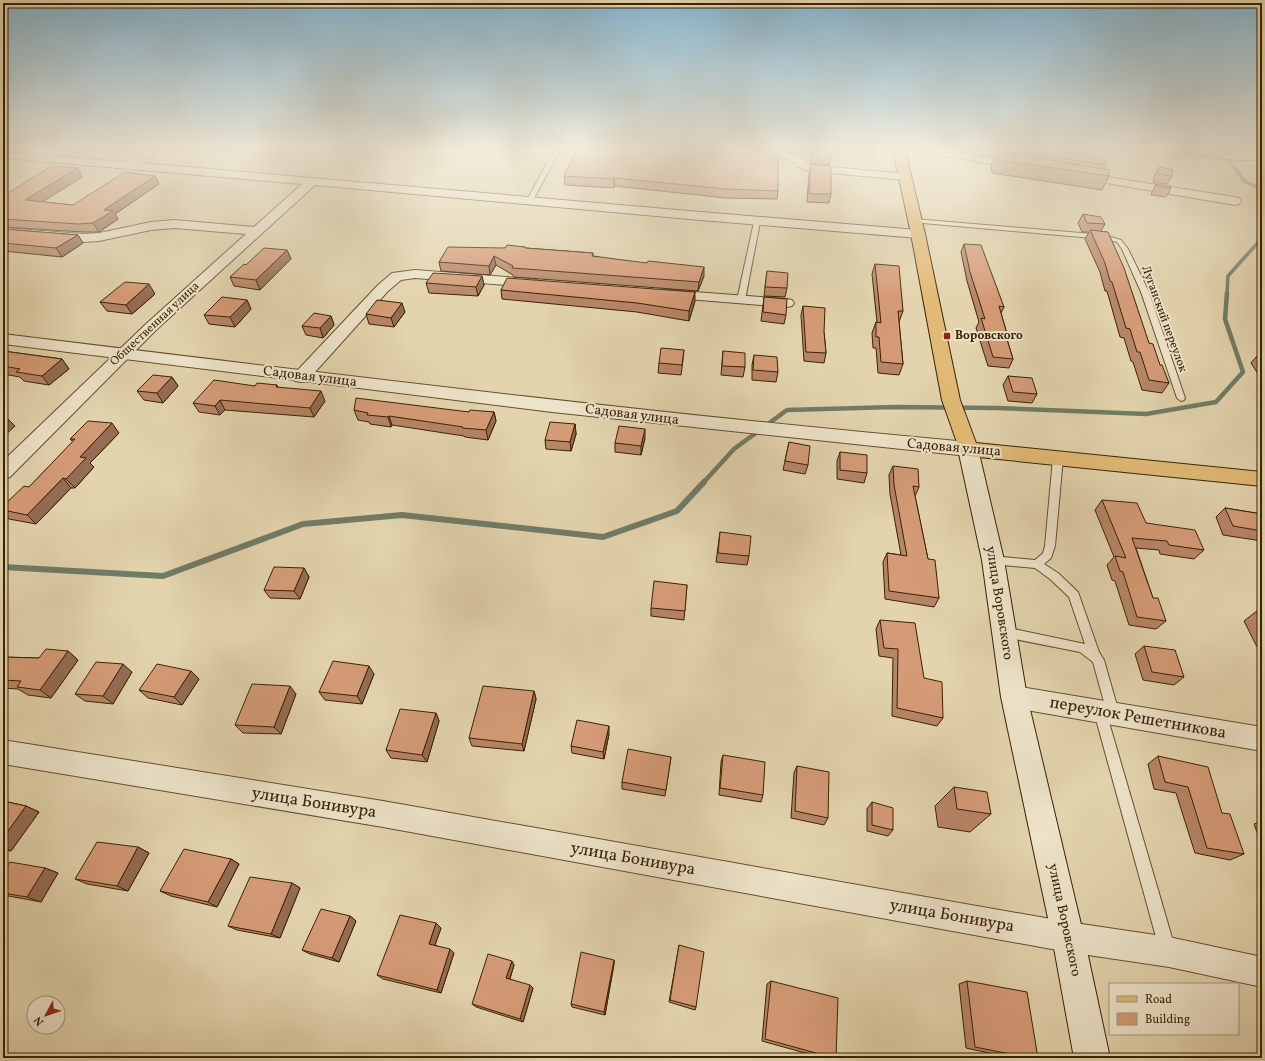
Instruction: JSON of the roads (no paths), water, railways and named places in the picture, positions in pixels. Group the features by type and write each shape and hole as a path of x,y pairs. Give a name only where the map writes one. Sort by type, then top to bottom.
{"main road":[{"name":"улица Воровского","path":"910,200 951,400 957,422 968,450"},
{"name":"Садовая улица","path":"968,450 1262,479"}],"street":[{"name":"Общественная улица","path":"3,472 124,353 291,200"},
{"path":"503,200 757,222 916,227"},
{"path":"1226,200 1235,201"},
{"path":"3,232 84,238 99,237 151,226 174,224 256,231"},
{"path":"301,377 389,282 397,276 415,274 543,284"},
{"path":"654,293 787,302"},
{"name":"Садовая улица","path":"3,339 124,353 301,377 742,428 968,450"},
{"name":"улица Воровского","path":"968,450 993,560 1014,697 1068,937 1092,1058"},
{"name":"переулок Решетникова","path":"1014,697 1262,740"},
{"name":"улица Бонивура","path":"3,752 383,814 1068,937 1168,952 1262,972"}],"lane":[{"path":"741,300 757,222"},
{"name":"Луганский переулок","path":"916,227 1104,238 1119,241 1125,249 1145,292 1181,398"},
{"path":"1037,564 1047,555 1050,546 1058,458"},
{"path":"993,560 1037,564 1054,576 1074,595 1094,655"},
{"path":"1004,632 1083,648 1094,655 1098,660 1107,712 1168,952"}],"waterway":[{"path":"1227,294 1228,276 1262,238"},
{"path":"703,483 734,449 787,410 895,407 997,408 1146,414 1216,402 1243,372 1225,319 1227,293"},
{"path":"3,567 163,576 303,524 402,515 603,537 677,511 704,482"}],"place":[{"name":"Воровского","path":"947,336"}]}
